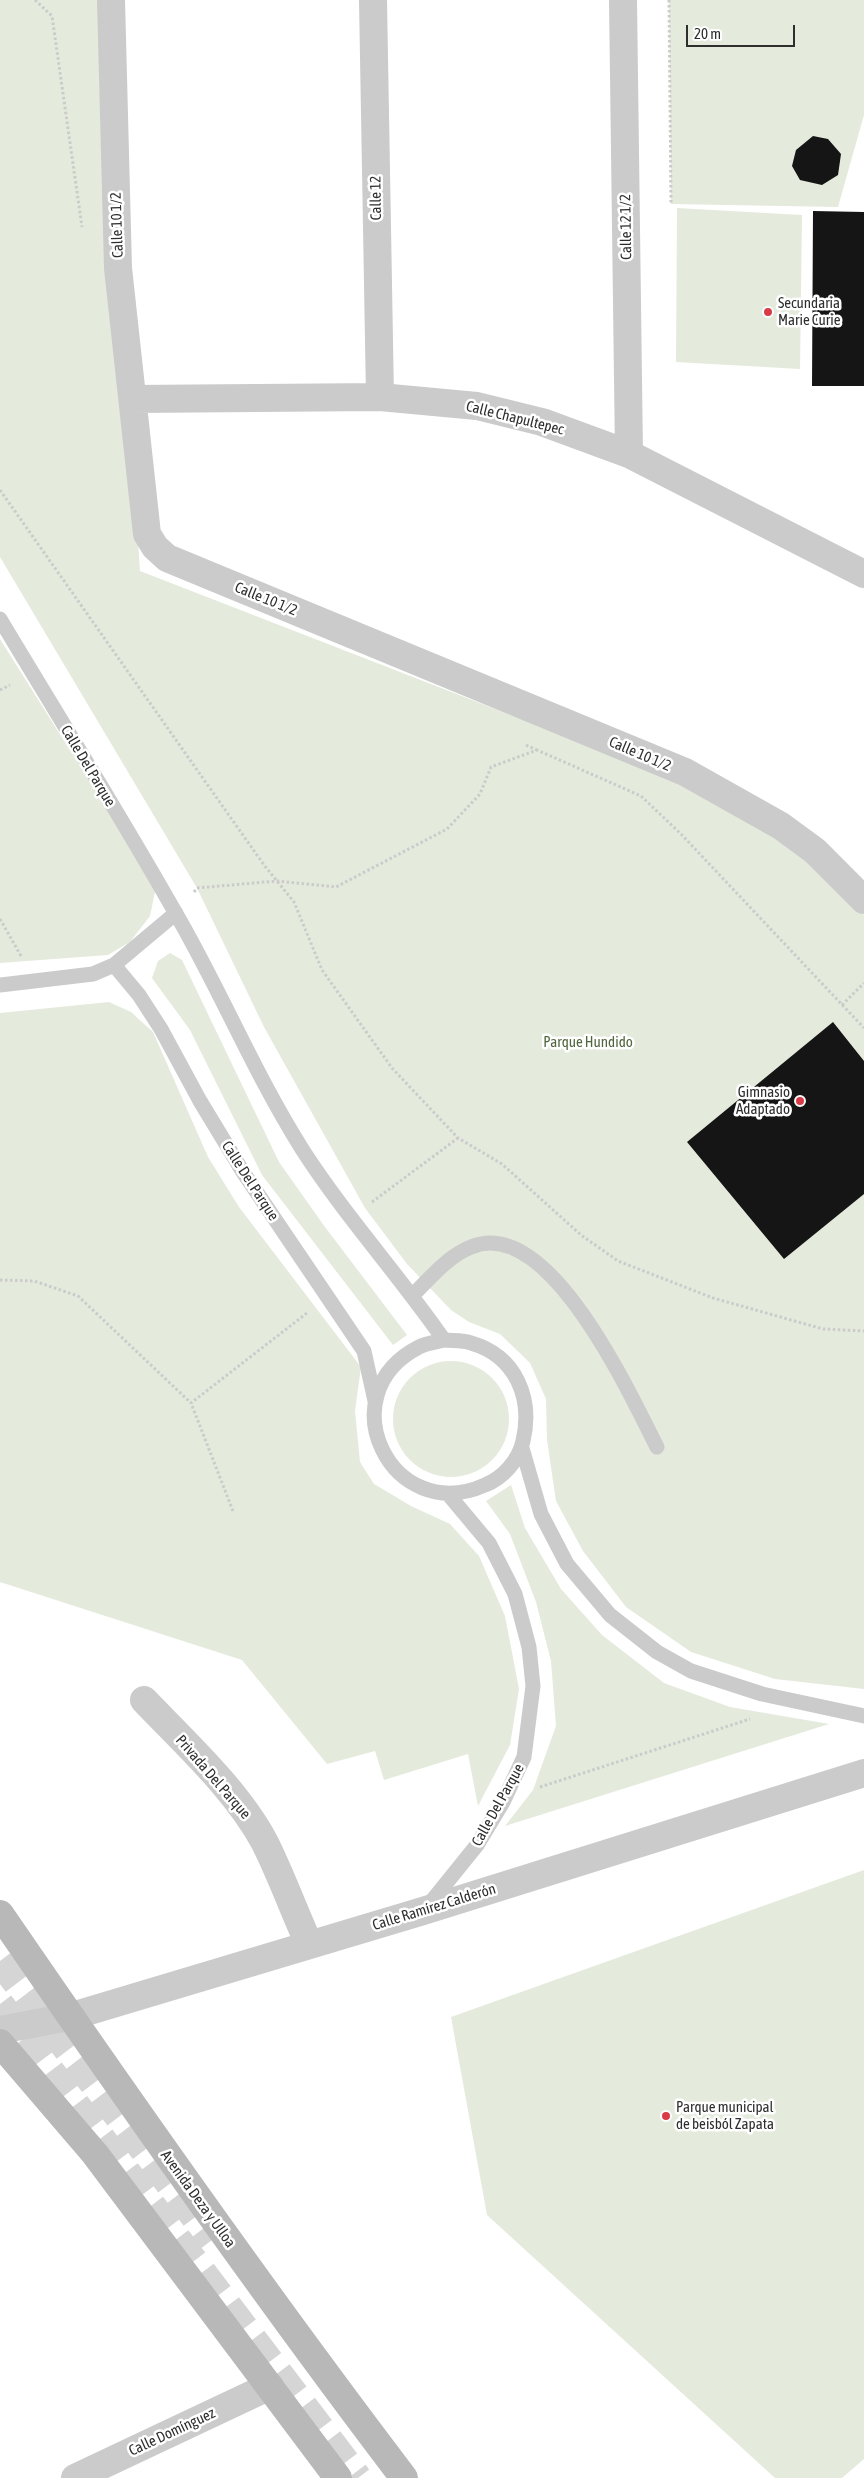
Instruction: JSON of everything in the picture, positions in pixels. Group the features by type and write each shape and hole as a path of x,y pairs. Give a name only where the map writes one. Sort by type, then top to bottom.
{"street":[{"name":"Calle 10 1/2","path":"111,0 118,268 146,534 155,547 167,558 685,772 781,826 815,851 864,900"},
{"name":"Calle 12","path":"373,0 380,397"},
{"name":"Calle 12 1/2","path":"623,0 629,454"},
{"name":"Calle Chapultepec","path":"133,399 380,397 477,406 542,422 629,454 864,574"},
{"name":"Privada Del Parque","path":"144,1700 202,1761 245,1811 264,1842 309,1944"},
{"name":"Calle Ramírez Calderón","path":"0,2030 70,2017 423,1911 864,1773"},
{"name":"Avenida Deza y Ulloa","path":"0,1914 70,2017 304,2346 404,2478"},
{"path":"0,2043 95,2154 338,2478"},
{"name":"Calle Domínguez","path":"75,2478 270,2386"}],"lane":[{"name":"Calle Del Parque","path":"0,619 176,913 255,1066 302,1148 354,1224 412,1295 444,1340"},
{"path":"0,985 93,974 114,965 176,913"},
{"name":"Calle Del Parque","path":"114,965 140,995 162,1029 200,1101 243,1172 328,1295 364,1351 375,1401 374,1428 382,1454 399,1475 422,1489 448,1494 470,1492 492,1483 510,1468 522,1448 528,1422 525,1396 513,1372 495,1354 470,1343 444,1340 420,1346 399,1359 384,1378 375,1401"},
{"path":"412,1295 450,1260 472,1246 499,1243 523,1252 540,1265 569,1296 600,1338 657,1447"},
{"name":"Calle Del Parque","path":"522,1448 541,1514 568,1564 610,1615 658,1652 691,1671 762,1694 801,1704 864,1716"},
{"name":"Calle Del Parque","path":"423,1911 477,1845 503,1802 524,1757 533,1686 529,1647 515,1594 489,1543 448,1494"}],"path":[{"path":"35,0 52,16 83,235"},
{"path":"669,0 671,204"},
{"path":"0,490 277,881 294,902 322,970 392,1068 458,1138 502,1164 581,1235 618,1261 713,1298 823,1329 864,1331"},
{"path":"520,742 641,796 681,834 864,1028"},
{"path":"176,913 197,888 277,881 336,887 447,828 480,794 491,767 537,750"},
{"path":"0,919 24,961"},
{"path":"842,1005 864,983"},
{"path":"354,1224 365,1208 458,1138"},
{"path":"0,1280 34,1281 78,1296 190,1403 233,1512"},
{"path":"190,1403 316,1307 328,1295"},
{"path":"533,1790 801,1704"}],"green space":[{"name":"Parque Hundido","path":"0,0 101,0 140,571 691,785 786,833 864,915 864,1689 775,1679 691,1652 626,1607 583,1551 556,1501 547,1440 546,1399 530,1363 500,1334 469,1322 451,1310 407,1264 365,1208 264,1027 197,888 0,557"},
{"path":"669,0 864,0 864,115 838,207 671,204"},
{"path":"677,208 802,215 800,369 676,362"},
{"path":"0,639 156,887 150,916 130,942 108,955 0,963"},
{"path":"170,953 182,960 279,1162 325,1227 407,1335 393,1345 262,1175 190,1030 152,978 158,961"},
{"path":"109,1002 131,1012 153,1032 208,1157 239,1207 361,1367 355,1411 360,1462 374,1484 411,1506 450,1524 479,1556 505,1616 519,1689 510,1745 478,1806 468,1754 384,1780 375,1751 327,1764 242,1660 0,1582 0,1013"},
{"path":"451,1361 473,1365 492,1378 505,1397 509,1419 505,1441 492,1460 473,1473 451,1477 429,1473 410,1460 397,1441 393,1419 397,1397 410,1378 429,1365"},
{"path":"511,1485 525,1528 561,1589 602,1635 664,1683 730,1707 829,1724 505,1826 533,1790 556,1726 551,1661 536,1602 510,1534 486,1501"},
{"name":"Parque municipal de beisból Zapata","path":"864,1870 864,2459 842,2478 775,2478 487,2215 451,2017"}],"building":[{"path":"813,136 828,139 841,154 838,175 822,185 800,180 792,166 796,150"},
{"path":"813,211 864,212 864,386 812,386"},
{"name":"Gimnasio Adaptado","path":"833,1022 864,1061 864,1194 784,1259 687,1142"}],"tunnel":[{"path":"0,1961 212,2240"},
{"path":"0,2004 358,2478"}],"place":[{"name":"Secundaria Marie Curie","path":"768,312"},
{"name":"Gimnasio Adaptado","path":"800,1101"},
{"name":"Parque municipal de beisból Zapata","path":"666,2116"}]}
